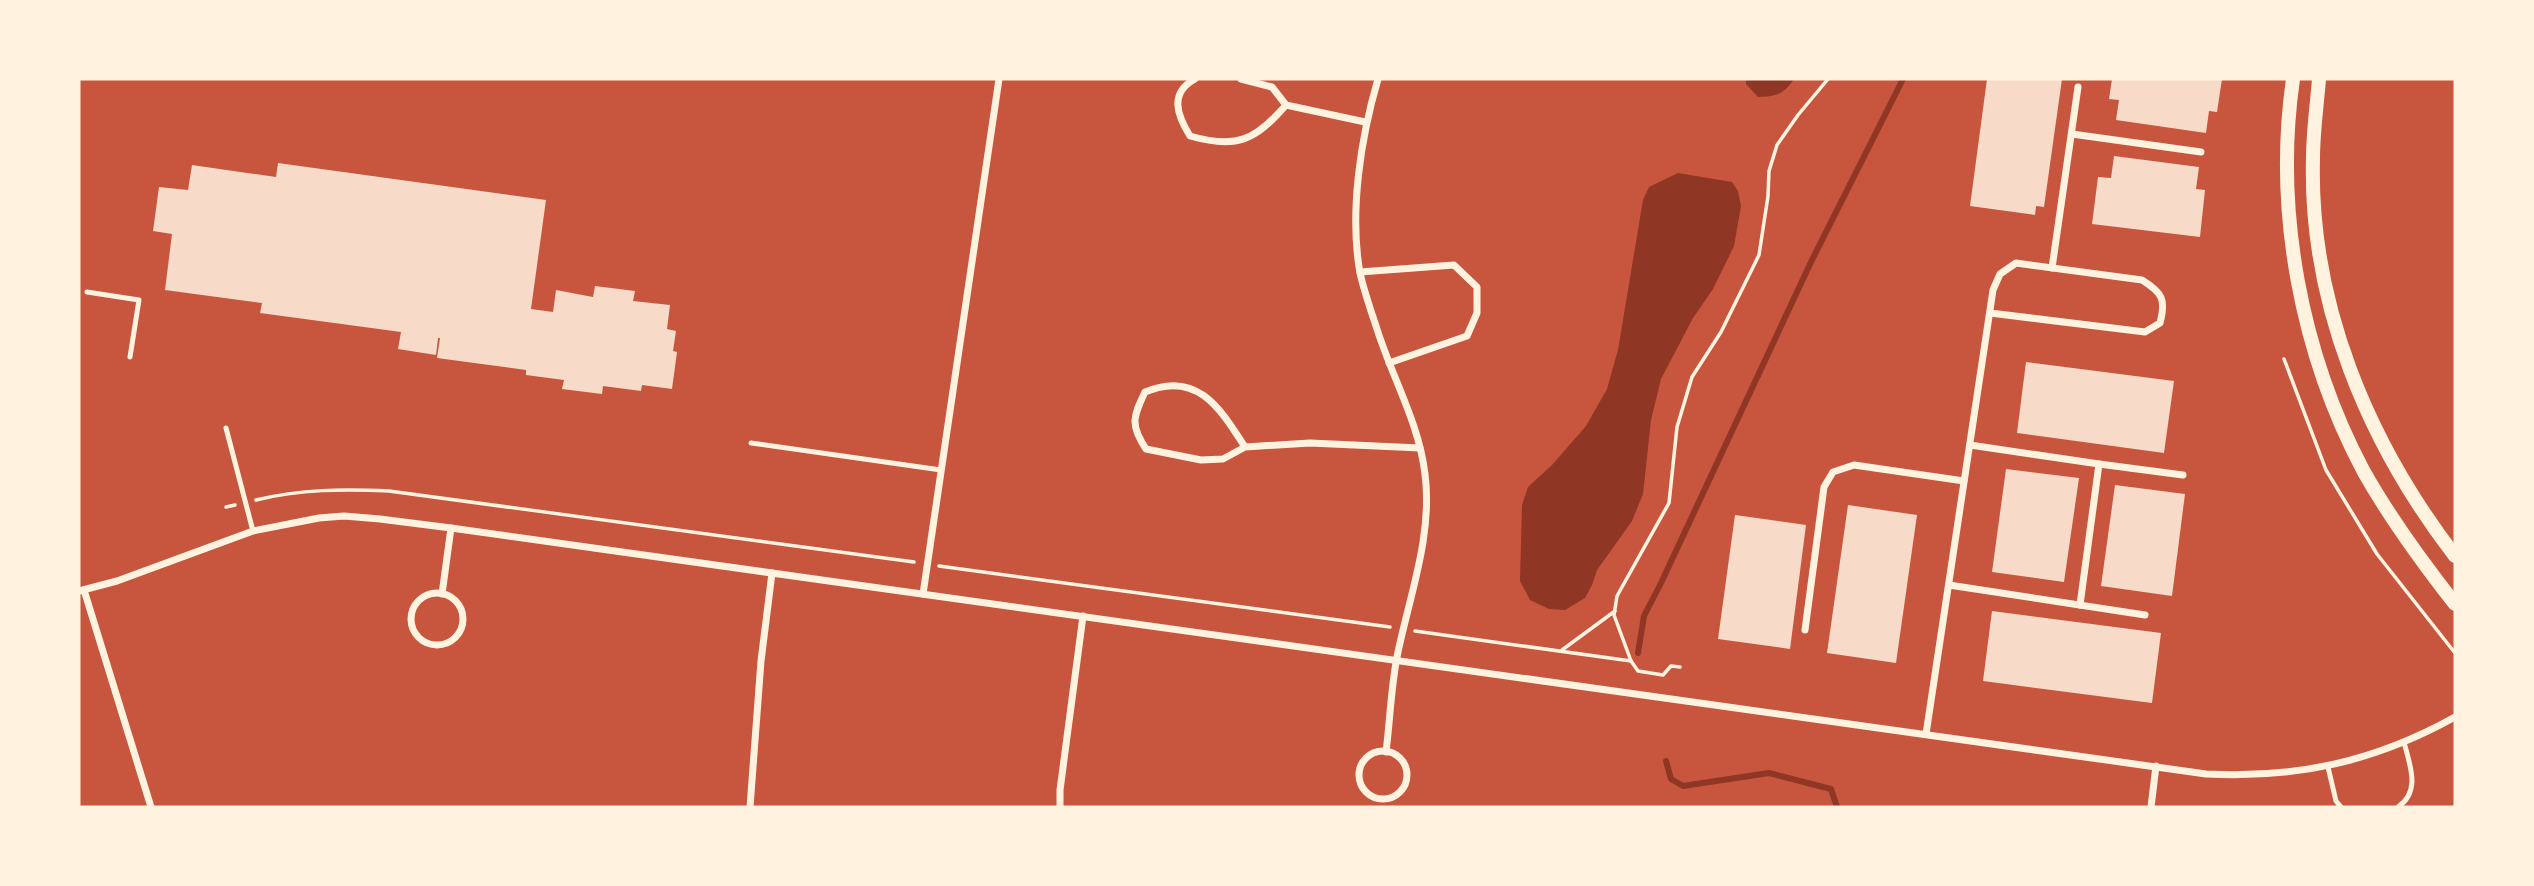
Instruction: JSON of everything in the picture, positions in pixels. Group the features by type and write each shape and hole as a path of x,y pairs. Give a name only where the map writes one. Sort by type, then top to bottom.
{"main road":[{"path":"2293,79 2288,112 2286,171 2293,260 2306,324 2326,385 2364,471 2397,524 2455,604"},
{"path":"2319,79 2313,159 2316,222 2324,279 2334,322 2356,388 2399,476 2455,556"}],"street":[{"path":"923,594 999,79"},
{"path":"1195,79 1186,84 1178,99 1178,118 1190,136 1214,143 1240,142 1268,126 1286,105"},
{"path":"1241,79 1272,87 1286,105 1365,122"},
{"path":"1378,79 1365,122 1356,212 1360,272 1377,330 1418,436 1425,476 1425,533 1396,660 1386,752"},
{"path":"2052,268 2078,87"},
{"path":"2072,134 2201,152"},
{"path":"1926,734 1993,290 2000,274 2016,263 2143,280 2157,289 2164,307 2160,323 2145,332 1990,313"},
{"path":"1360,272 1454,265 1477,287 1478,313 1467,336 1390,363"},
{"path":"1245,447 1224,415 1205,394 1183,386 1163,384 1145,392 1136,412 1135,433 1146,449 1201,460 1223,459 1245,447 1310,443 1420,448"},
{"path":"1970,445 2183,475"},
{"path":"2080,605 2099,464"},
{"path":"1805,630 1824,486 1833,472 1854,465 1964,481"},
{"path":"151,807 82,590 117,581 253,531 344,516 451,528 2206,774 2303,772 2328,767 2404,742 2455,717"},
{"path":"442,594 451,528"},
{"path":"750,807 761,661 772,573"},
{"path":"1949,585 2145,615"},
{"path":"434,593 442,594 457,603 463,619 461,628 450,642 425,642 414,630 412,614 419,600 434,593"},
{"path":"1060,807 1083,616"},
{"path":"1386,752 1399,758 1407,779 1400,792 1387,799 1379,799 1365,791 1359,776 1360,768 1370,755 1386,752"},
{"path":"2151,807 2157,766"}],"lane":[{"path":"87,292 139,300 130,357"},
{"path":"226,428 253,531"},
{"path":"751,443 941,470"},
{"path":"2398,807 2407,800 2413,784 2404,742"},
{"path":"2328,767 2336,801 2341,807"}],"path":[{"path":"1680,667 1671,666 1663,675 1638,671 1631,661 1614,615 1617,596 1670,503 1676,427 1692,377 1721,332 1759,256 1769,171 1777,145 1828,79"},
{"path":"2284,359 2326,470 2377,554 2455,653"},
{"path":"1560,651 1615,611"}],"shaded area":[{"path":"1746,79 1794,79 1779,94 1758,97 1746,84"},
{"path":"1678,173 1732,182 1738,191 1741,206 1734,246 1713,289 1693,318 1661,379 1651,420 1643,494 1632,521 1597,570 1585,598 1565,610 1549,609 1530,600 1520,581 1522,505 1528,487 1552,465 1586,426 1607,389 1618,350 1643,200 1649,187"}],"building":[{"path":"1987,79 2062,79 2044,207 2036,206 2035,215 1970,206"},
{"path":"2112,79 2222,79 2217,112 2209,111 2206,133 2116,120 2119,100 2109,99"},
{"path":"2114,156 2199,167 2196,189 2205,190 2200,237 2092,224 2098,177 2111,178"},
{"path":"278,163 546,200 531,309 553,312 556,290 593,297 595,286 635,291 633,301 670,305 667,329 676,331 673,351 677,352 672,389 642,385 641,391 603,386 602,394 562,389 564,380 526,375 526,370 437,358 440,338 436,355 398,349 401,332 260,313 262,303 165,290 172,234 153,231 159,187 188,190 192,165 276,177"},
{"path":"2026,362 2174,381 2164,453 2017,433"},
{"path":"2006,469 2079,478 2064,582 1992,572"},
{"path":"2115,485 2185,494 2172,596 2101,586"},
{"path":"1848,505 1917,515 1896,663 1827,653"},
{"path":"1735,515 1806,525 1790,649 1718,639"},
{"path":"1992,611 2161,633 2152,703 1983,681"}],"waterway":[{"path":"1638,653 1644,616 1811,262 1903,79"},
{"path":"1666,761 1671,779 1683,786 1769,773 1831,789 1837,807"}]}
